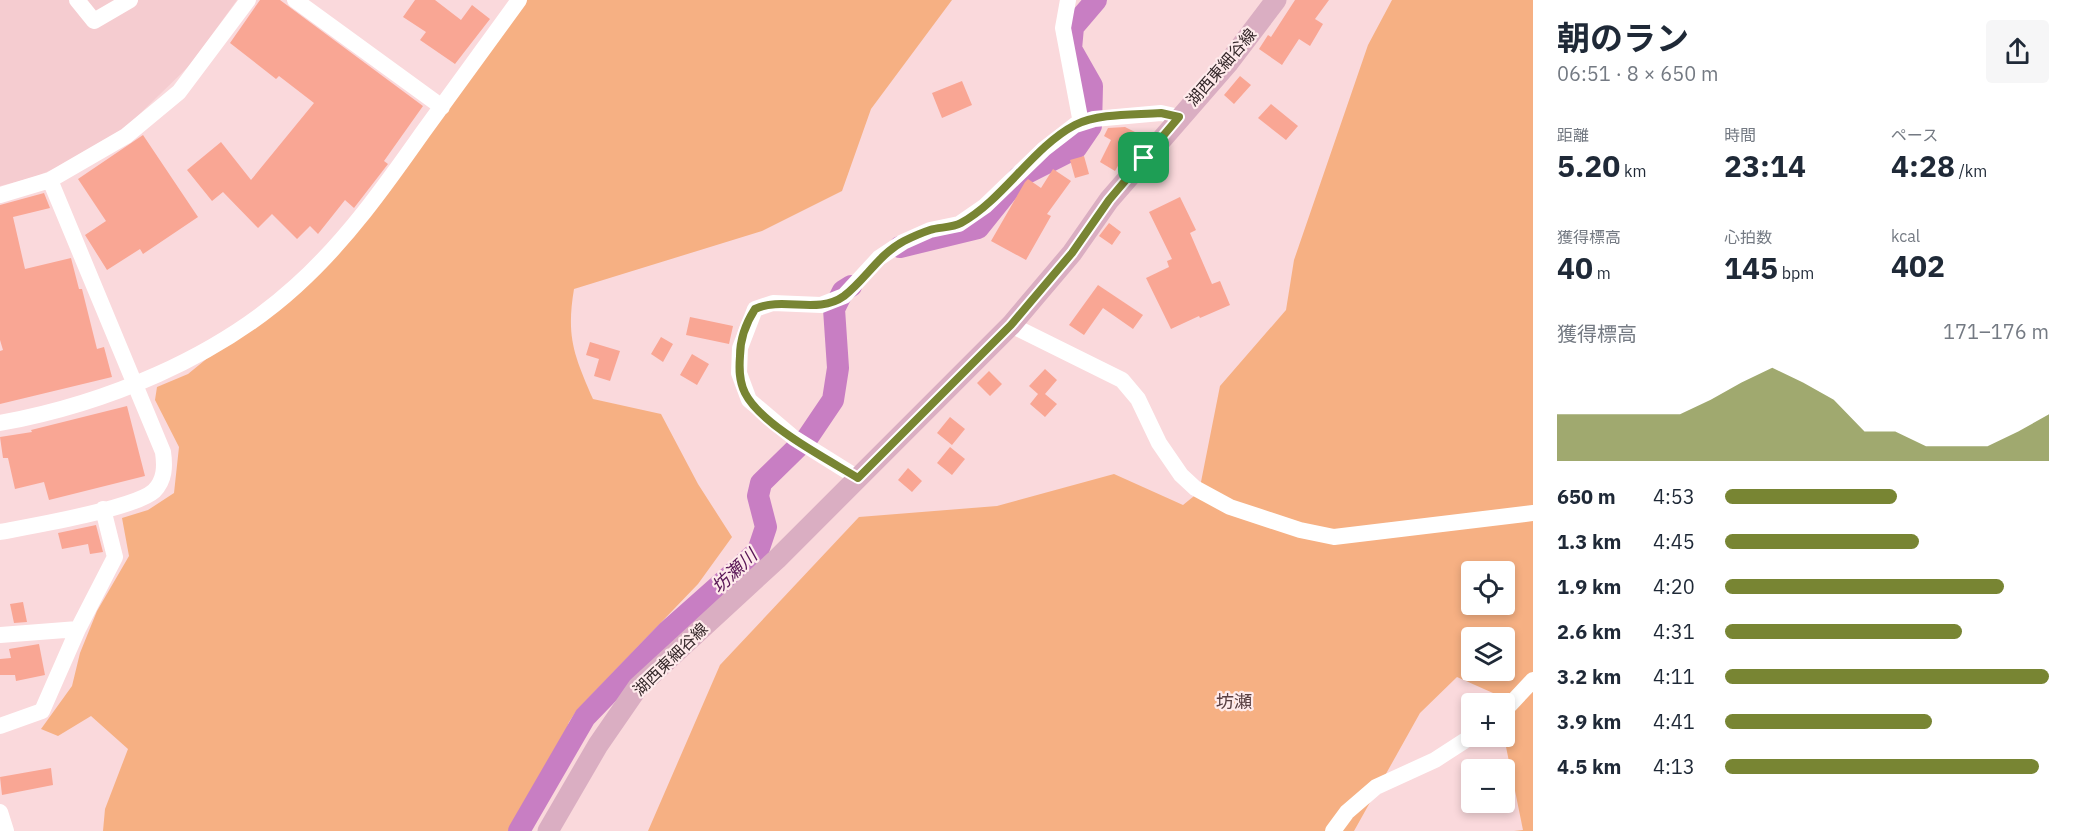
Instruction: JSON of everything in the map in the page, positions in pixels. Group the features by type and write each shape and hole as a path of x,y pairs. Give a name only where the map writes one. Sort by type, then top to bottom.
{"main road":[{"name":"湖西東細谷線","path":"548,831 598,745 638,687 777,559 1011,325 1072,253 1109,200 1228,62 1276,0"}],"street":[{"path":"76,0 94,21 130,0"},
{"path":"0,195 50,180 126,136 179,92 248,0"},
{"path":"295,0 442,106"},
{"path":"0,423 39,416 136,385 199,353 261,314 296,286 342,239 386,184 519,0"},
{"path":"1068,0 1063,28 1082,123"},
{"path":"858,478 794,438 749,400 739,374 740,348 750,316 755,309 765,304 821,305 843,296 879,258 903,242 930,230 959,224 985,206 1044,149 1075,125 1118,116 1161,113 1179,117"},
{"path":"0,532 103,509 146,495 153,491 163,478 163,452 50,180"},
{"path":"1011,325 1122,380 1138,399 1159,443 1181,476 1195,488 1230,507 1300,530 1334,537 1533,513"},
{"path":"0,726 42,711 78,629 115,557 103,509"},
{"path":"0,635 78,629"},
{"path":"1515,699 1533,680"},
{"path":"1333,831 1347,812 1376,787 1435,760 1461,743"},
{"path":"0,812 6,831"}],"shaded area":[{"path":"0,0 237,0 190,65 120,133 76,159 35,177 0,186"},
{"path":"519,0 952,0 871,109 842,191 762,231 574,289 571,320 573,346 593,399 661,414 698,484 732,537 698,584 577,710 569,722 556,757 508,831 103,831 105,809 128,749 91,716 58,736 41,729 72,686 80,653 97,611 129,556 122,518 148,510 174,493 179,447 155,400 157,387 188,374 270,307 331,251"},
{"path":"1392,0 1533,0 1533,831 1514,831 1523,830 1515,791 1515,759 1508,759 1506,747 1515,747 1515,693 1493,693 1466,681 1515,681 1515,627 1461,627 1461,679 1457,677 1420,713 1354,831 648,831 720,665 859,517 997,506 1114,474 1183,505 1199,492 1220,386 1286,310 1294,260 1368,45"}],"building":[{"path":"260,0 280,0 423,106 384,161 388,164 354,208 345,200 318,234 310,226 297,239 272,214 258,228 223,192 212,201 187,170 221,142 251,180 314,103 279,76 276,79 230,43"},
{"path":"415,0 435,0 461,20 472,5 490,19 455,64 420,40 426,32 403,17"},
{"path":"1295,0 1329,0 1315,19 1323,24 1310,46 1299,39 1282,65 1259,49 1268,35 1271,37"},
{"path":"1240,76 1251,85 1234,104 1224,95"},
{"path":"962,81 972,105 942,118 932,93"},
{"path":"1271,104 1298,126 1286,140 1258,118"},
{"path":"1125,127 1137,133 1115,171 1100,162 1111,140 1104,136 1108,128"},
{"path":"143,135 198,217 143,254 140,249 107,270 85,235 106,221 78,179"},
{"path":"1084,156 1089,174 1075,178 1070,160"},
{"path":"1053,169 1071,181 1047,214 1051,216 1026,260 991,241 1025,182 1028,179 1041,188"},
{"path":"44,193 50,208 13,217 25,269 71,258 79,289 82,289 97,349 104,347 112,377 0,404 0,351 3,350 0,340 0,205"},
{"path":"1180,197 1196,230 1190,233 1212,284 1220,281 1230,305 1171,329 1146,278 1169,267 1167,261 1172,259 1149,212"},
{"path":"1109,223 1121,232 1112,245 1099,236"},
{"path":"1098,285 1143,315 1133,329 1103,308 1084,335 1069,325"},
{"path":"690,317 733,326 729,344 686,335"},
{"path":"661,337 673,344 663,362 651,354"},
{"path":"590,342 620,351 610,381 594,376 599,359 586,355"},
{"path":"692,354 709,364 697,385 680,375"},
{"path":"1045,369 1057,380 1045,394 1057,404 1045,417 1030,404 1038,394 1029,386"},
{"path":"989,371 1002,384 990,396 977,383"},
{"path":"127,406 145,476 49,500 44,482 15,489 8,458 3,458 0,437 32,432 31,430"},
{"path":"950,417 965,429 952,445 937,433"},
{"path":"950,447 965,459 952,475 937,463"},
{"path":"908,468 922,481 912,492 898,480"},
{"path":"96,525 103,552 90,554 88,544 62,549 58,533"},
{"path":"23,602 27,622 14,623 10,604"},
{"path":"39,644 45,675 16,681 15,675 0,675 0,659 11,658 9,649"},
{"path":"51,768 53,785 2,795 0,777"}],"waterway":[{"name":"坊瀬川","path":"900,247 978,228 1019,177 1076,148 1091,126 1092,86 1071,49 1073,27 1096,0"},
{"name":"坊瀬川","path":"519,831 585,717 668,631 758,551 766,527 758,496 761,483 808,437 833,400 838,368 834,309 843,291 851,286"}],"district":[{"name":"坊瀬","path":"1234,701"}],"route":[{"path":"1161,113 1179,117 1144,158 1109,200 1072,253 1011,325 858,478 794,438 766,417 749,400 743,390 739,374 740,348 743,333 755,309 773,303 821,305 843,296 879,258 903,242 930,230 959,224 985,206 1044,149 1075,125 1094,119 1118,116 1161,113"}]}
